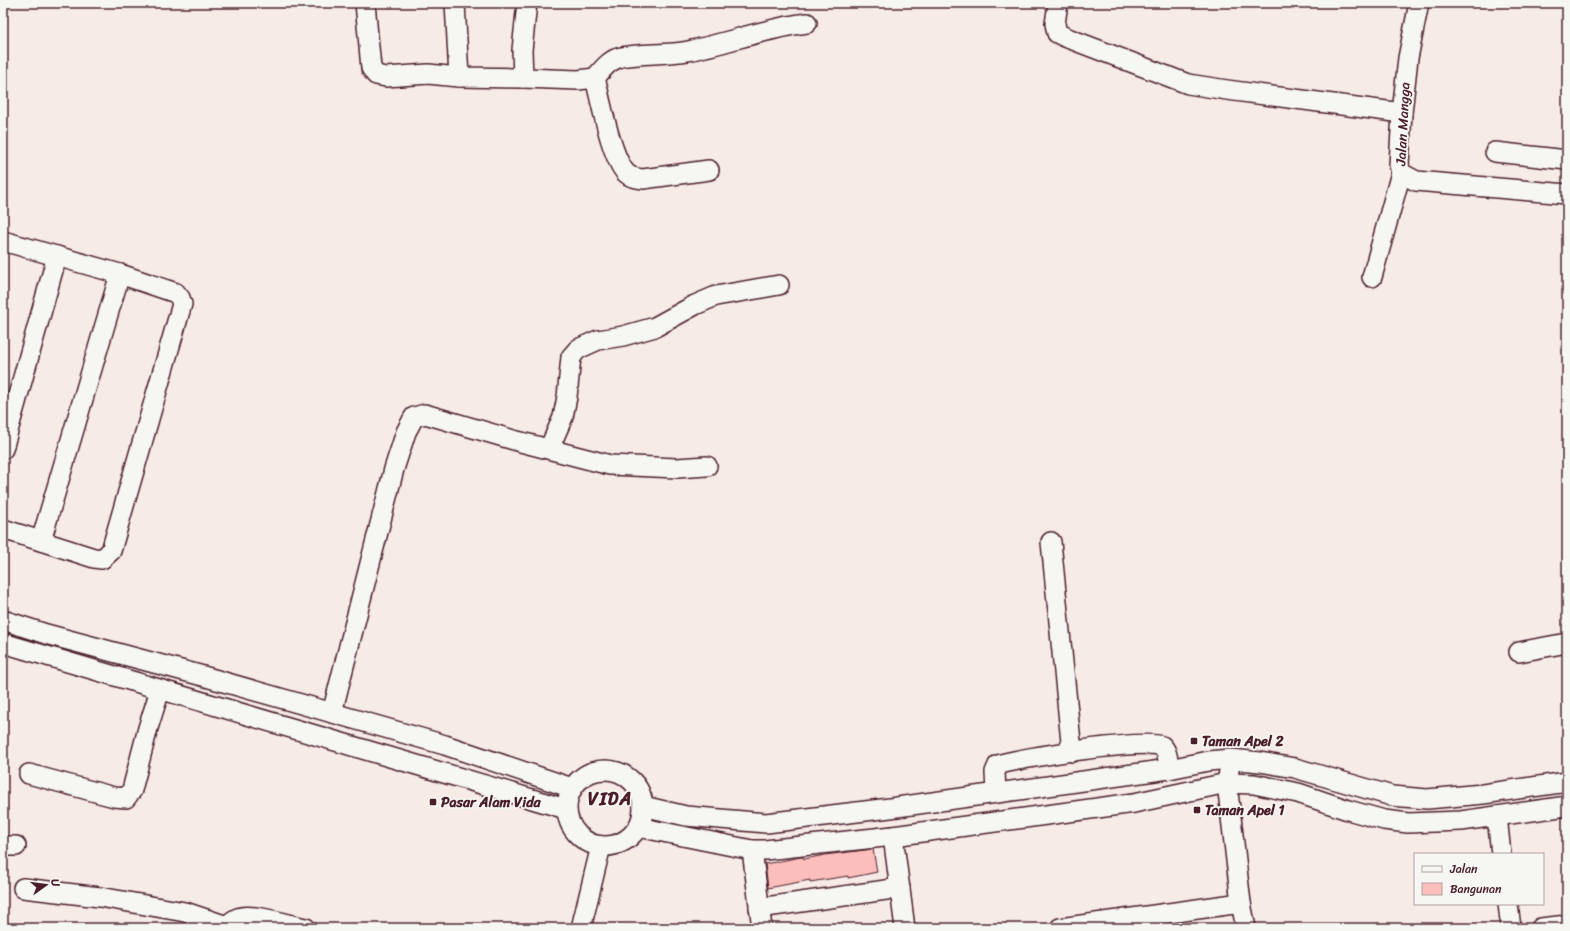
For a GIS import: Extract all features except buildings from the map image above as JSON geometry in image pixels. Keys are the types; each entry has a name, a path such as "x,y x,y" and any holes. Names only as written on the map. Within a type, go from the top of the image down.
{"street":[{"path":"365,3 371,68 376,75 386,77 428,74 459,77 578,80 595,78 610,61 621,57 686,51 719,44 782,26 807,23"},
{"path":"455,3 459,77"},
{"path":"523,78 522,50 527,3"},
{"path":"1058,3 1054,24 1057,32 1065,37 1188,84 1402,113"},
{"name":"Jalan Mangga","path":"1419,3 1408,58 1402,113 1399,165 1401,173 1416,180 1567,194"},
{"path":"595,78 615,155 626,173 632,178 643,179 709,170"},
{"path":"1495,152 1567,160"},
{"path":"1372,277 1401,173"},
{"path":"3,241 120,274 176,293 182,304 114,545 111,551 102,558 98,558 3,529"},
{"path":"3,448 9,406 57,256"},
{"path":"41,541 120,274"},
{"path":"549,449 563,417 567,397 571,356 578,349 598,340 623,336 661,324 695,305 716,296 779,285"},
{"path":"332,713 394,469 406,432 411,420 414,417 425,414 517,442 610,465 677,468 707,466"},
{"path":"1051,542 1072,752"},
{"path":"3,620 46,634 203,676 445,745 572,788"},
{"path":"3,643 566,809"},
{"path":"1519,652 1567,643"},
{"path":"29,774 114,797 126,798 132,790 148,728 160,690"},
{"path":"996,794 994,772 998,766 1006,762 1072,752 1154,744 1162,747 1166,753 1169,769"},
{"path":"643,806 686,816 766,823 996,794 1169,769 1208,761 1231,759 1295,768 1392,796 1427,799 1567,782"},
{"path":"1231,759 1227,783 1241,903 1246,928"},
{"path":"598,770 619,772 628,778 636,785 641,795 643,806 642,817 631,836 622,842 611,846 602,846 590,843 581,838 573,830 568,820 566,809 568,798 578,779 587,773 598,770"},
{"path":"638,826 749,849 765,850 894,836 1134,803 1227,783 1254,784 1298,793 1348,810 1384,820 1408,823 1460,821 1567,806"},
{"path":"1496,816 1501,853"},
{"path":"747,822 749,849 762,928"},
{"path":"894,836 905,928"},
{"path":"581,928 602,846"},
{"path":"23,888 100,897 185,912 227,927 231,922 240,917 251,916 306,928"},
{"path":"759,908 900,888"},
{"path":"1060,928 1174,920 1241,903"},
{"path":"1508,905 1511,928"},
{"path":"1541,928 1567,925"}],"place":[{"name":"Taman Apel 2","path":"1194,741"},
{"name":"Pasar Alam Vida","path":"433,802"},
{"name":"Taman Apel 1","path":"1197,810"}],"district":[{"name":"VIDA","path":"610,799"}]}
